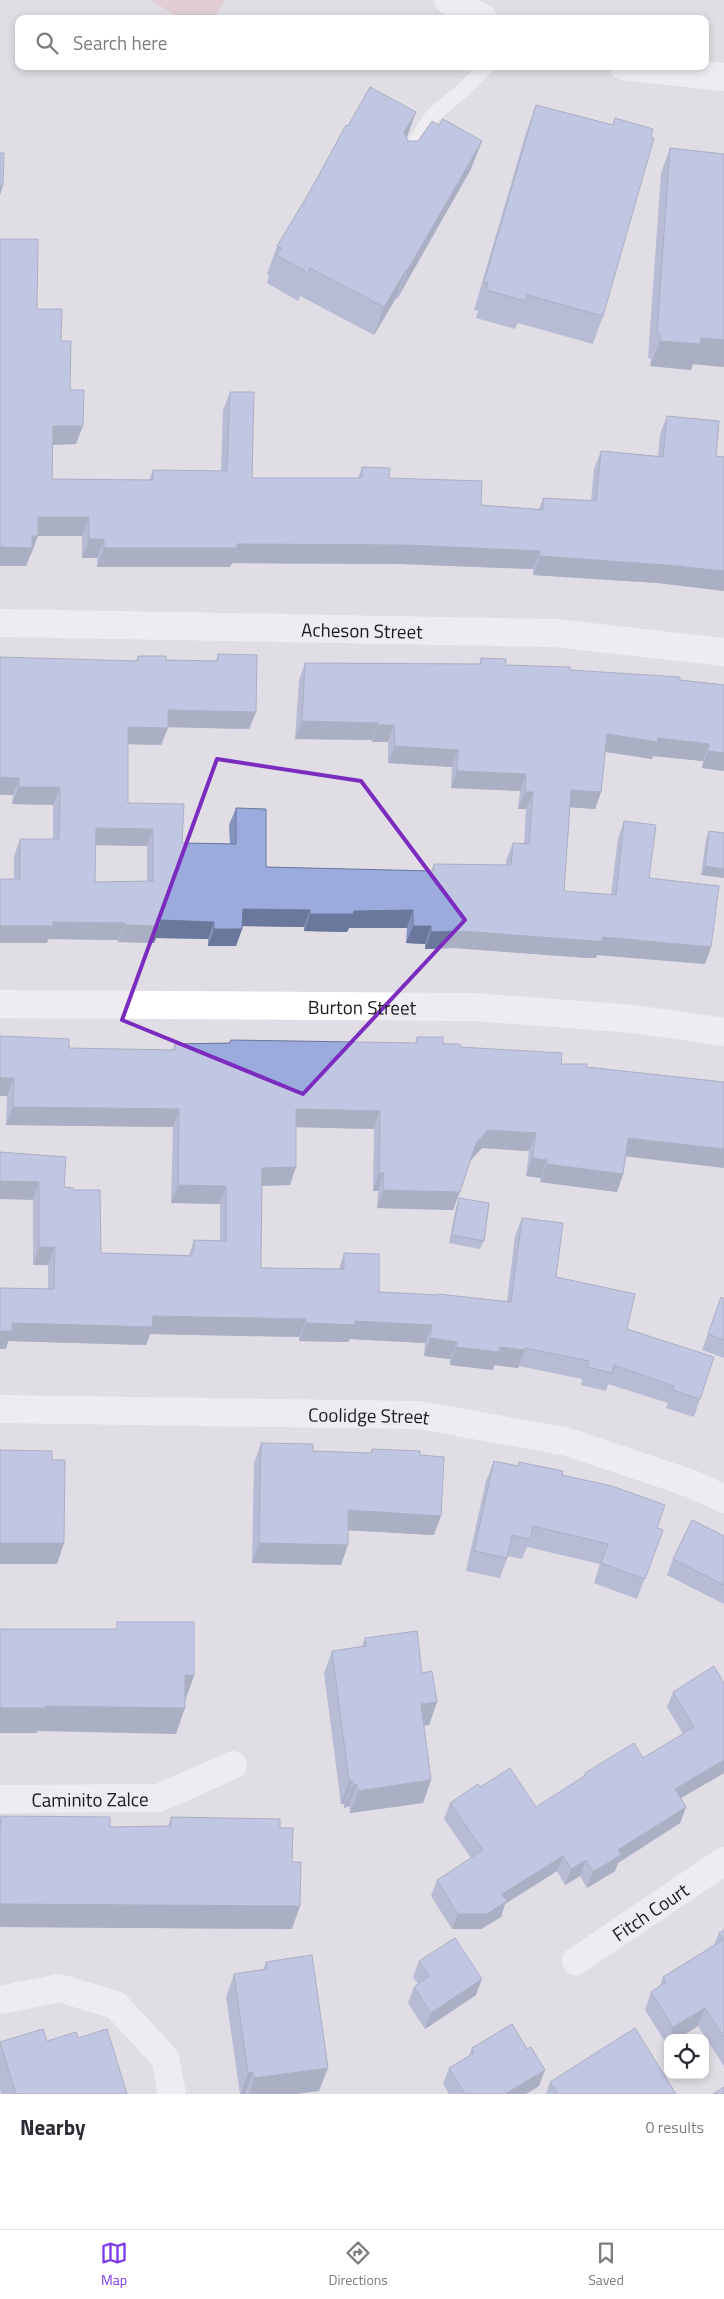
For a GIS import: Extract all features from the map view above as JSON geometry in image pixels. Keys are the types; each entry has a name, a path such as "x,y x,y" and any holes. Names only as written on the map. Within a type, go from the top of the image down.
{"street":[{"path":"448,0 476,15"},
{"path":"660,70 724,77"},
{"name":"Acheson Street","path":"0,623 555,633 724,652"},
{"name":"Burton Street","path":"0,1004 474,1007 634,1019 724,1032"},
{"name":"Coolidge Street","path":"0,1409 419,1415 568,1442 692,1484 724,1499"},
{"name":"Caminito Zalce","path":"0,1799 159,1798 233,1765"},
{"name":"Fitch Court","path":"576,1961 724,1861"},
{"path":"0,2000 59,1988 116,2005 166,2058 172,2094"}],"lane":[{"path":"403,161 433,115 464,90 483,70"}],"highlighted area":[{"path":"217,759 361,781 465,920 303,1094 122,1020"}],"shaded area":[{"path":"150,0 225,0 216,15 175,15"}],"building":[{"path":"370,87 416,112 404,132 408,141 418,141 432,121 439,125 443,119 482,141 407,271 384,307 310,268 308,273 277,255 281,248 277,246 308,195 346,125 348,126"},
{"path":"536,105 613,125 615,118 653,129 651,137 654,138 603,316 527,295 525,301 486,290 488,283 484,282"},
{"path":"670,148 724,154 724,340 701,338 700,344 660,341 660,333 657,333"},
{"path":"0,153 4,153 3,186 0,186"},
{"path":"0,239 38,239 37,309 62,309 61,341 71,341 70,390 84,390 83,426 53,426 52,479 153,480 153,470 227,471 230,392 254,392 252,478 362,478 362,467 390,468 389,478 482,481 481,505 543,510 543,498 596,501 601,451 663,457 667,416 719,421 716,456 724,457 724,571 540,556 540,551 408,545 237,544 237,548 104,548 104,539 89,539 89,517 38,517 38,536 32,536 32,548 0,547"},
{"path":"218,654 257,655 256,712 168,710 168,728 128,727 128,803 184,804 182,843 236,844 236,808 266,809 266,867 433,871 434,864 511,865 513,843 529,844 533,792 525,792 526,774 457,771 458,750 395,746 394,725 302,721 305,663 481,664 481,658 506,659 506,665 570,667 570,670 680,677 680,680 724,685 724,753 708,751 709,744 658,738 658,742 607,734 601,792 571,790 564,891 616,895 624,821 656,825 649,878 719,886 711,947 603,937 602,941 593,941 461,931 431,932 431,926 413,926 413,910 354,911 353,914 310,914 310,910 243,909 242,929 214,929 214,922 160,920 160,926 125,925 125,923 53,922 53,926 0,926 0,879 20,879 20,839 59,839 60,787 19,787 19,778 0,777 0,657 138,661 138,656 166,656 166,660 218,661","holes":["96,828 153,829 153,881 95,882"]},
{"path":"709,831 724,833 724,869 705,866"},
{"path":"0,1036 69,1039 69,1048 175,1050 175,1044 230,1043 231,1040 417,1043 417,1037 443,1037 443,1044 460,1044 460,1047 562,1053 561,1064 587,1064 586,1067 724,1082 724,1149 628,1138 623,1174 547,1164 547,1160 532,1158 536,1133 488,1130 476,1143 460,1192 383,1190 384,1173 379,1173 380,1111 296,1109 296,1167 262,1168 261,1268 344,1269 344,1253 379,1254 379,1292 438,1294 511,1302 522,1218 563,1223 556,1277 635,1294 627,1329 714,1357 700,1399 673,1390 674,1386 614,1365 612,1373 587,1367 589,1361 525,1348 525,1350 500,1347 499,1352 456,1347 457,1342 430,1338 432,1325 355,1321 355,1325 306,1323 306,1319 153,1316 152,1327 12,1323 12,1331 0,1331 0,1288 54,1289 55,1247 39,1247 39,1182 0,1181 0,1152 66,1157 64,1187 73,1188 73,1190 100,1190 101,1253 192,1256 194,1240 226,1241 226,1186 178,1185 179,1109 13,1107 14,1078 0,1078"},
{"path":"459,1198 489,1203 484,1241 452,1235"},
{"path":"721,1297 724,1299 724,1340 708,1334"},
{"path":"261,1443 313,1444 313,1451 372,1453 372,1449 420,1451 420,1455 444,1457 441,1516 348,1510 348,1545 259,1543"},
{"path":"0,1450 52,1451 52,1460 65,1460 64,1543 0,1543"},
{"path":"494,1461 518,1466 519,1462 563,1471 562,1475 612,1486 665,1505 657,1528 663,1530 645,1579 601,1563 608,1544 533,1526 530,1539 512,1535 507,1558 474,1551"},
{"path":"692,1520 724,1536 724,1585 673,1559"},
{"path":"117,1622 194,1622 194,1676 185,1675 185,1708 46,1706 46,1708 0,1708 0,1629 117,1629"},
{"path":"417,1631 422,1673 432,1671 437,1702 421,1704 431,1780 358,1791 357,1784 353,1785 352,1781 349,1781 332,1651 366,1646 365,1638"},
{"path":"714,1666 724,1683 724,1760 675,1789 686,1807 618,1850 621,1855 593,1872 586,1860 571,1869 563,1856 502,1894 507,1901 487,1914 458,1914 437,1880 483,1850 450,1803 478,1784 480,1787 510,1768 536,1807 586,1775 585,1773 634,1743 643,1758 694,1727 673,1692"},
{"path":"1,1816 110,1817 110,1827 171,1826 171,1817 280,1819 280,1828 293,1828 292,1862 301,1862 300,1906 0,1904"},
{"path":"724,1930 724,2037 705,2008 673,2027 651,1992 666,1982 663,1977 723,1940 719,1933"},
{"path":"455,1938 482,1979 431,2013 414,1987 429,1976 419,1961"},
{"path":"312,1955 328,2068 254,2078 253,2072 248,2073 234,1974 267,1969 266,1962"},
{"path":"512,2024 527,2049 531,2047 545,2070 505,2094 465,2094 449,2068 474,2053 472,2048"},
{"path":"635,2028 664,2075 664,2079 667,2079 676,2094 558,2094 550,2082"},
{"path":"43,2029 47,2041 76,2032 78,2038 107,2029 127,2094 16,2094 0,2042"},
{"path":"724,2087 724,2094 713,2094"}]}
